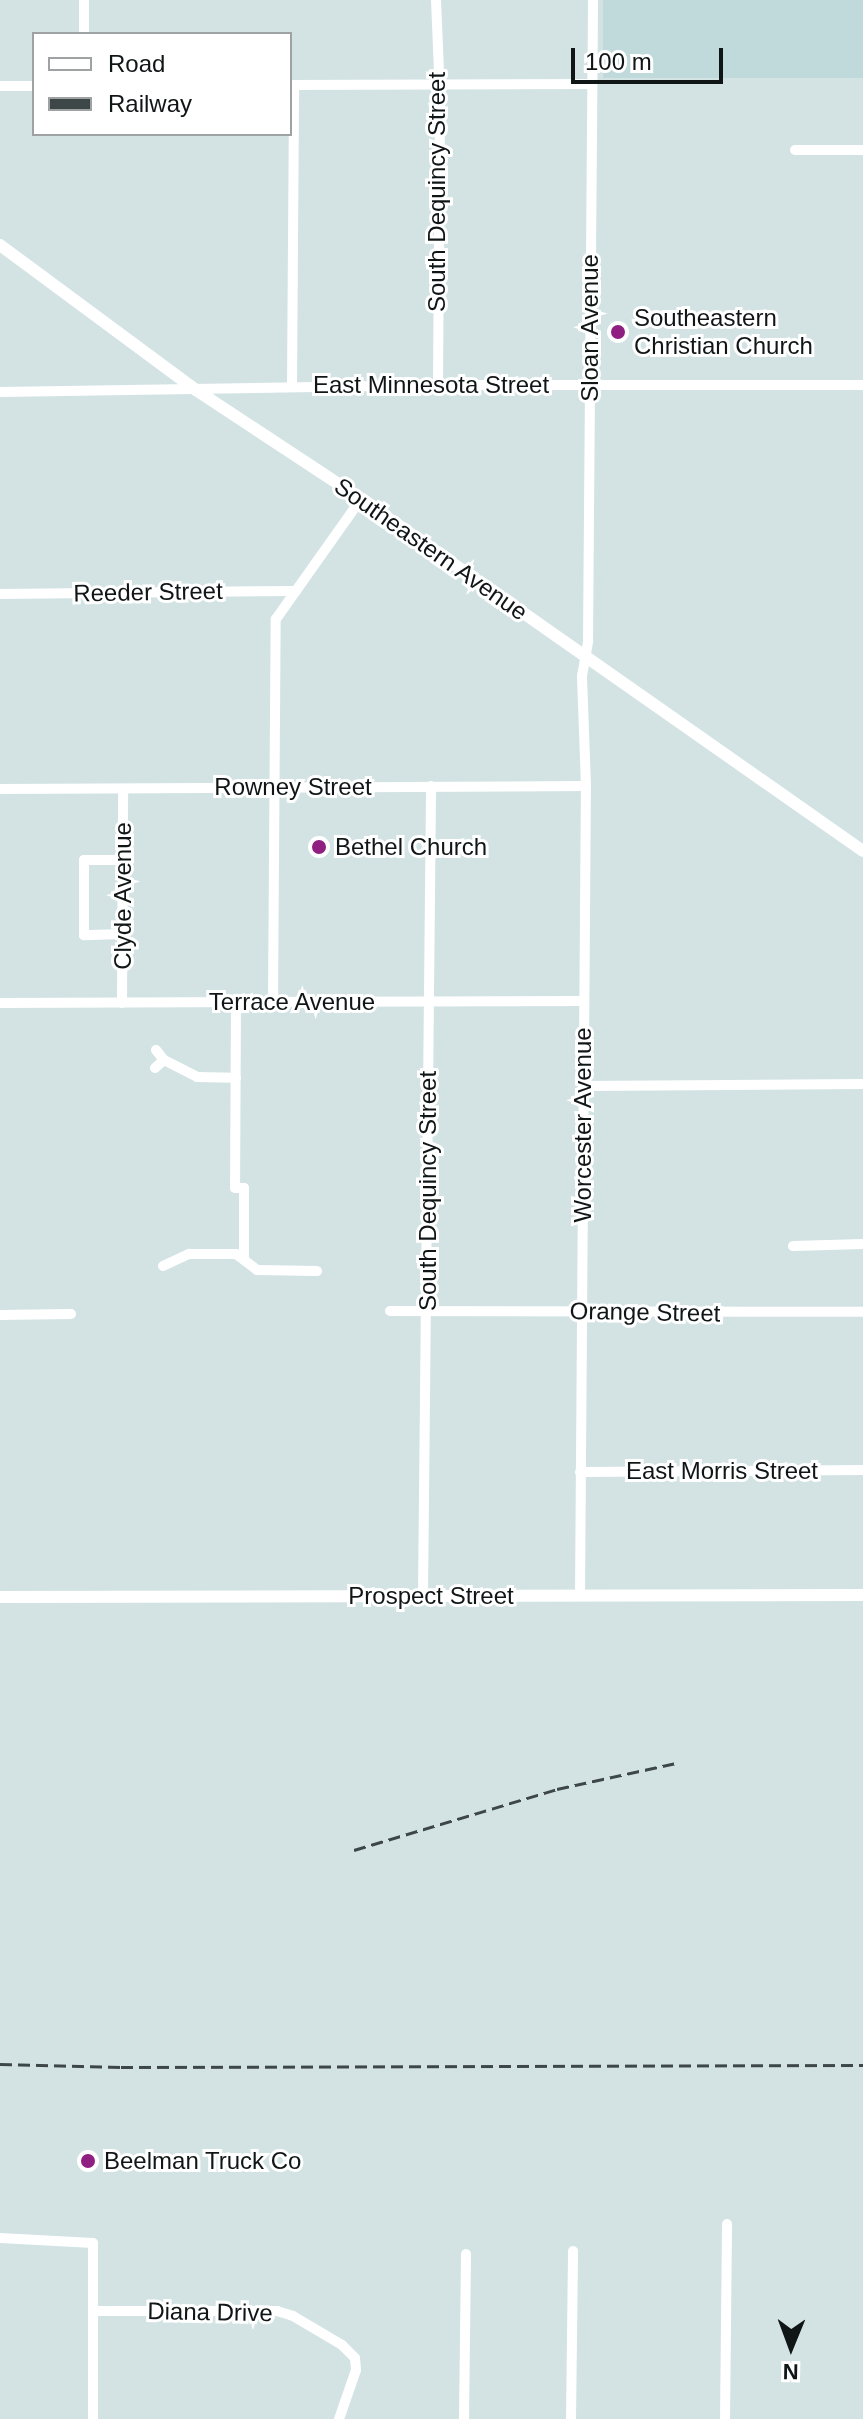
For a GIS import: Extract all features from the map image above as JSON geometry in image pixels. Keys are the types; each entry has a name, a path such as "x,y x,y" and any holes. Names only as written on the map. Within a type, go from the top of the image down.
{"main road":[{"name":"Southeastern Avenue","path":"0,245 196,390 361,499 863,851"},
{"name":"Prospect Street","path":"0,1597 863,1595"}],"street":[{"path":"84,0 84,32"},
{"name":"South Dequincy Street","path":"436,0 438,385"},
{"name":"Sloan Avenue","path":"585,656 593,0"},
{"path":"292,386 292,85 592,84"},
{"path":"0,86 32,86"},
{"path":"795,150 863,150"},
{"name":"East Minnesota Street","path":"0,392 292,386 863,385"},
{"path":"273,1002 276,619 361,499"},
{"name":"Reeder Street","path":"0,594 296,591"},
{"name":"Worcester Avenue","path":"580,1595 586,786 582,676 585,656"},
{"name":"South Dequincy Street","path":"423,1596 431,786"},
{"name":"Rowney Street","path":"0,789 586,786"},
{"name":"Clyde Avenue","path":"122,1003 123,789"},
{"path":"122,934 84,935 84,860 123,860"},
{"name":"Terrace Avenue","path":"0,1003 584,1001"},
{"path":"236,1003 235,1188 244,1188 244,1258"},
{"path":"156,1050 164,1060 197,1077 236,1078"},
{"path":"155,1068 164,1060"},
{"path":"583,1086 863,1084"},
{"path":"793,1246 863,1244"},
{"path":"163,1266 195,1253 236,1254 257,1270 317,1271"},
{"name":"Orange Street","path":"390,1311 863,1312"},
{"path":"0,1315 71,1314"},
{"name":"East Morris Street","path":"580,1472 863,1470"},
{"path":"725,2419 727,2224"},
{"path":"0,2238 93,2243 93,2419"},
{"path":"571,2419 573,2251"},
{"path":"464,2419 466,2254"},
{"name":"Diana Drive","path":"93,2311 277,2311 293,2316 336,2341 356,2363 339,2419"}],"shaded area":[{"path":"603,0 863,0 863,78 603,78"}],"railway":[{"path":"354,1850 557,1789 676,1763"},
{"path":"0,2064 121,2067 863,2065"}],"place":[{"name":"Southeastern Christian Church","path":"618,332"},
{"name":"Bethel Church","path":"319,847"},
{"name":"Beelman Truck Co","path":"88,2161"}]}
